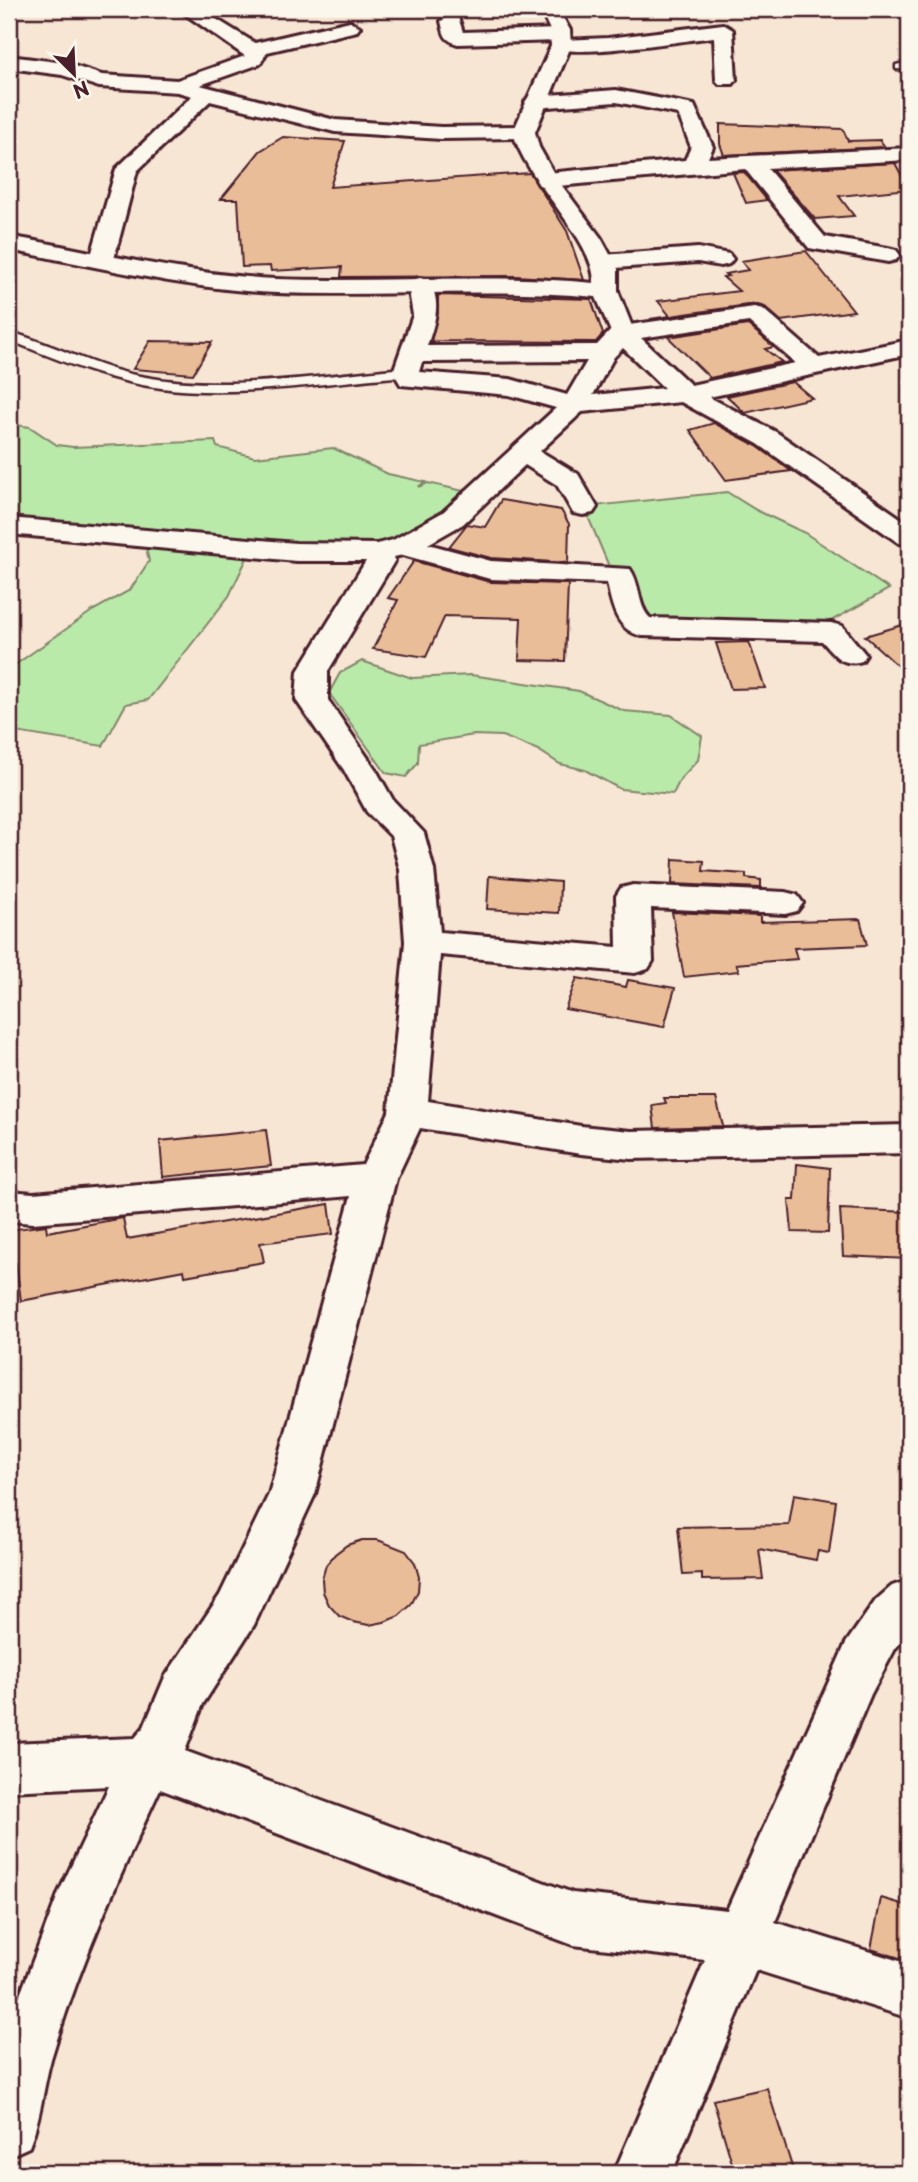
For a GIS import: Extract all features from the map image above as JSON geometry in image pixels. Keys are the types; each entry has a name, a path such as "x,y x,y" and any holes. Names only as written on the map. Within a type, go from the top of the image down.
{"street":[{"path":"549,9 561,41 546,84 535,102 524,132 528,147 547,180 589,238 606,269 606,291 617,340 685,394 767,438 909,537"},
{"path":"179,86 253,60 257,53 225,23 195,14"},
{"path":"451,21 454,36 458,37 608,44 723,30 726,80"},
{"path":"195,40 225,23"},
{"path":"252,50 350,27"},
{"path":"9,62 65,69 99,81 179,86 288,117 335,126 441,133 524,132"},
{"path":"102,258 127,169 207,93"},
{"path":"535,102 616,96 687,109 702,147 694,166"},
{"path":"547,180 694,166 909,154"},
{"path":"751,162 817,243 888,255"},
{"path":"9,243 219,281 276,286 542,285 606,291"},
{"path":"602,262 698,255 721,259"},
{"path":"421,285 425,315 409,363 410,380 510,387 574,405 685,394 909,348"},
{"path":"409,363 617,340 754,314 813,366"},
{"path":"9,2127 23,2060 85,1892 147,1761 164,1741 182,1693 237,1611 292,1494 376,1178 408,1112 423,942 417,870 407,833 379,805 360,770 312,700 313,671 381,560 391,550 453,518 574,405 617,340"},
{"path":"522,452 568,480 583,507"},
{"path":"9,526 296,552 391,550 490,570 620,575 629,614 642,627 831,632 851,655"},
{"path":"423,942 635,961 633,896 785,903"},
{"path":"408,1112 581,1140 631,1145 909,1139"},
{"path":"9,1206 33,1209 376,1178"},
{"path":"643,2173 740,1938 867,1651 900,1606 909,1601"},
{"path":"9,1767 147,1761 573,1919 740,1938 909,1991"}],"lane":[{"path":"9,336 48,352 131,378 181,386 229,386 409,363"}],"green space":[{"path":"9,424 30,427 57,445 73,447 215,441 217,447 255,457 333,448 388,474 425,482 418,487 428,483 472,493 455,516 377,551 209,544 9,526"},
{"path":"727,492 756,510 805,533 889,589 822,626 683,629 629,614 584,507"},
{"path":"145,544 248,556 229,596 148,700 126,704 103,746 9,731 9,669 92,611 130,590 149,561"},
{"path":"362,661 412,678 471,675 579,691 624,711 671,715 702,736 698,760 681,778 673,794 620,789 585,770 560,764 538,750 502,736 474,735 419,744 418,763 406,777 386,773 329,693 340,673"}],"building":[{"path":"720,124 843,129 848,141 880,140 885,147 724,155 720,144"},
{"path":"283,137 345,141 330,187 530,173 567,231 584,280 515,276 341,277 342,267 271,271 270,266 242,267 238,199 221,199 260,151"},
{"path":"895,163 909,189 839,196 854,216 815,219 772,170"},
{"path":"744,172 767,200 746,203 733,173"},
{"path":"806,251 854,311 781,321 765,307 754,304 650,319 670,316 658,301 739,291 723,277 728,276 725,274 748,270 741,261"},
{"path":"438,295 591,299 603,334 596,342 431,341 438,313"},
{"path":"748,325 774,347 765,349 782,362 710,378 668,337"},
{"path":"150,341 212,342 193,374 133,369"},
{"path":"793,382 812,398 745,413 727,396"},
{"path":"714,423 757,446 791,471 726,480 690,430"},
{"path":"501,500 561,510 569,524 568,563 491,558 449,547 467,524 485,527"},
{"path":"414,561 490,582 568,584 565,661 519,660 521,618 445,616 426,657 373,649 398,600 388,598"},
{"path":"909,623 909,676 865,636"},
{"path":"749,642 765,688 731,689 716,643"},
{"path":"673,859 704,861 703,871 746,874 746,878 761,880 761,888 672,884"},
{"path":"489,876 560,882 559,913 487,909"},
{"path":"672,912 760,916 760,922 860,919 867,945 794,948 797,959 736,964 739,971 684,977"},
{"path":"577,978 626,987 628,980 675,988 664,1027 565,1009"},
{"path":"664,1098 716,1098 723,1126 655,1128 652,1105 666,1103"},
{"path":"266,1130 271,1166 163,1177 160,1141"},
{"path":"797,1164 830,1168 828,1233 792,1232 789,1200 795,1200"},
{"path":"329,1204 333,1234 260,1243 264,1262 185,1276 184,1270 21,1301 16,1263 9,1265 9,1230 46,1225 47,1232 123,1218 127,1239"},
{"path":"840,1209 909,1212 909,1259 843,1256"},
{"path":"794,1494 836,1501 829,1553 818,1551 816,1560 759,1549 763,1579 702,1580 702,1574 683,1575 678,1527 789,1525"},
{"path":"362,1540 378,1540 406,1551 415,1563 419,1577 418,1591 411,1605 399,1616 369,1625 339,1616 329,1605 323,1592 322,1579 326,1565 347,1545"},
{"path":"881,1898 909,1906 909,1961 871,1949"},
{"path":"767,2088 794,2173 735,2173 713,2100"}]}
